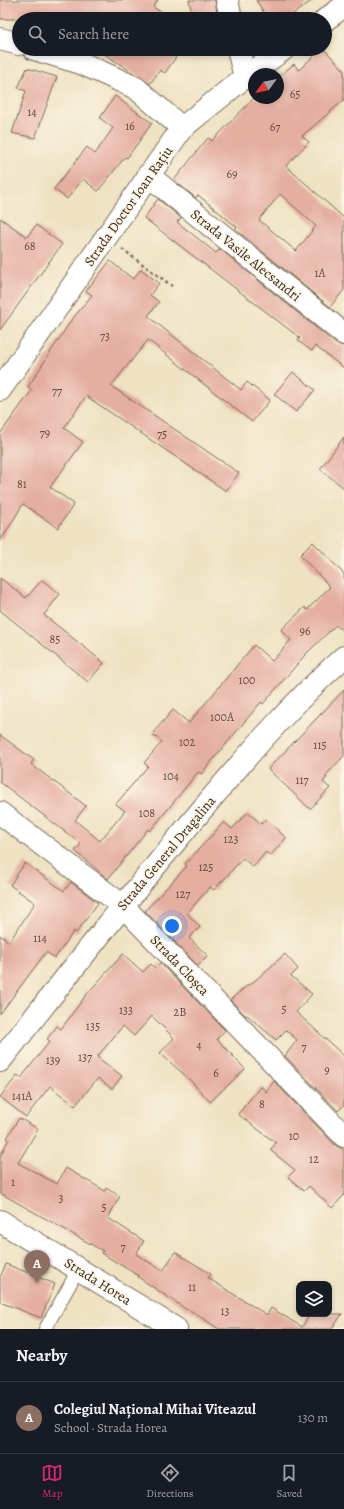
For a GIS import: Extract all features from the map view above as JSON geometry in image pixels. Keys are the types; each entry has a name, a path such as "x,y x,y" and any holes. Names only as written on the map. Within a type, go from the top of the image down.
{"street":[{"path":"227,0 230,12"},
{"path":"332,15 344,6"},
{"path":"0,39 12,42"},
{"path":"58,56 81,63 136,88 182,128"},
{"path":"240,56 245,78"},
{"name":"Strada Doctor Ioan Rațiu","path":"0,390 182,128 275,56"},
{"name":"Strada Vasile Alecsandri","path":"148,175 344,334"},
{"name":"Strada General Dragalina","path":"0,1061 122,904 268,732 312,685 344,657"},
{"name":"Strada Cloșca","path":"0,814 122,904 344,1136"},
{"name":"Strada Horea","path":"0,1221 176,1329"}],"lane":[{"path":"46,1329 77,1268"}],"path":[{"path":"106,236 172,286"}],"building":[{"path":"0,0 158,0 153,7 161,12 12,12 12,19 0,19"},
{"path":"189,0 215,0 217,12 192,12"},
{"path":"256,0 313,0 296,12 264,12"},
{"path":"108,56 176,57 165,73 160,70 150,84"},
{"path":"314,56 331,56 344,70 344,100 302,136 309,142 286,166 344,218 344,290 330,307 235,229 237,227 198,195 196,198 174,180 208,138 212,141 248,104 284,104 284,72 294,64 299,70","holes":["280,194 316,226 296,251 259,220"]},
{"path":"27,68 57,77 35,138 12,133 26,91 18,88"},
{"path":"115,96 152,123 127,158 125,157 98,191 83,179 67,199 54,189 87,147 95,154 113,128 100,118"},
{"path":"158,199 181,218 177,222 216,253 220,249 336,344 344,346 344,368 315,346 312,351 298,341 300,338 144,218"},
{"path":"0,218 27,237 36,225 62,244 0,330"},
{"path":"110,261 133,279 141,269 159,283 150,295 159,302 148,316 241,390 247,382 270,400 252,422 148,340 111,386 239,473 226,491 86,396 64,428 83,442 50,487 74,504 58,528 23,504 0,542 0,434 32,390 28,387 70,322 92,295 86,291"},
{"path":"293,372 315,390 296,412 274,394"},
{"path":"344,437 344,488 320,469"},
{"path":"313,542 344,574 344,632 336,625 305,655 263,704 261,702 201,774 198,772 150,831 148,829 108,879 75,851 81,844 0,782 0,735 34,760 31,764 86,806 75,820 100,841 125,811 116,804 148,766 144,763 162,742 152,734 173,710 189,723 254,645 272,661 291,640 281,630 305,607 307,610 330,587 300,555"},
{"path":"0,578 26,598 42,580 60,594 44,615 104,663 88,682 0,610"},
{"path":"344,690 344,756 325,776 327,777 323,782 330,788 310,809 268,769"},
{"path":"248,812 261,824 266,819 286,838 270,856 266,852 253,867 243,858 214,890 210,887 187,913 200,927 189,938 208,956 198,966 145,911 187,866 185,864 224,822 232,829"},
{"path":"25,863 64,891 71,882 98,903 76,933 74,931 55,958 46,952 0,1014 0,935 9,942 35,903 10,885"},
{"path":"123,954 143,972 151,964 155,968 160,963 225,1030 217,1039 245,1069 210,1102 191,1081 160,1053 174,1038 152,1016 134,1036 123,1026 97,1057 122,1076 112,1089 98,1078 75,1106 50,1086 26,1117 0,1097 18,1075 21,1078 50,1041 47,1039 57,1026 61,1029 86,995"},
{"path":"285,954 298,969 291,976 312,994 296,1012 344,1056 344,1105 338,1111 285,1056 297,1040 286,1030 276,1040 247,1015 246,1016 230,1000 249,984 250,985"},
{"path":"274,1081 335,1145 344,1150 344,1195 332,1208 309,1186 304,1191 288,1177 295,1170 270,1150 276,1143 238,1114 261,1086 266,1092"},
{"path":"19,1118 38,1129 18,1163 57,1184 66,1168 105,1191 106,1188 120,1196 108,1218 144,1241 136,1254 163,1271 175,1252 211,1274 208,1278 267,1315 271,1308 302,1327 308,1317 332,1317 332,1314 342,1314 332,1329 219,1329 188,1309 187,1310 138,1277 139,1276 101,1253 103,1251 0,1193 0,1156 9,1139 7,1138"},
{"path":"6,1264 55,1284 41,1318 0,1302 0,1277"}],"place":[{"name":"Colegiul Național Mihai Viteazul","path":"37,1283"}]}
